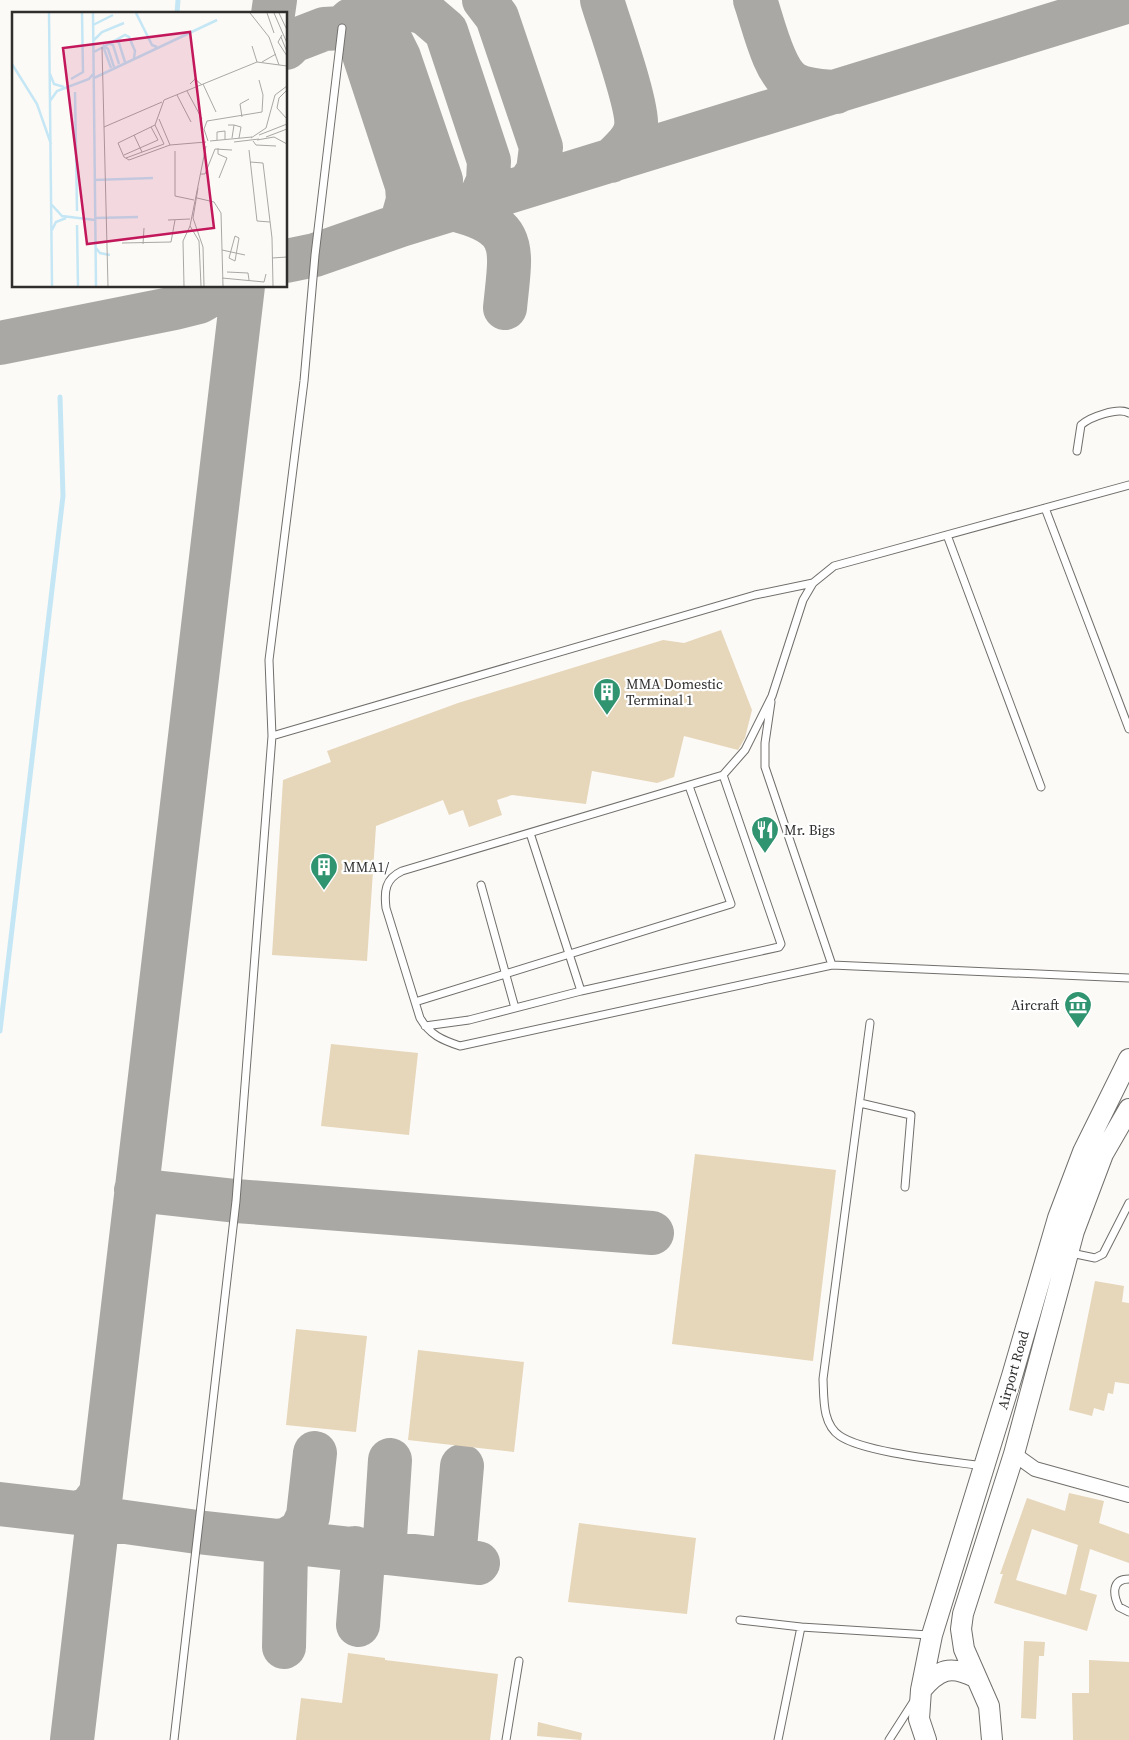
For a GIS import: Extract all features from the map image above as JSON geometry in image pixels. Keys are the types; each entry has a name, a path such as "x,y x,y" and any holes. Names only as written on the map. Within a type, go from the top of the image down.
{"main road":[{"name":"Airport Road","path":"926,1740 919,1719 921,1690 932,1635 1058,1218 1083,1152 1129,1060"},
{"name":"Airport Road","path":"991,1739 989,1706 964,1648 961,1630 963,1614 1014,1454 1074,1231 1103,1154 1129,1109"},
{"path":"921,1690 932,1678 942,1671 955,1670 975,1676"}],"street":[{"path":"1014,1454 1035,1469 1129,1494"}],"lane":[{"path":"174,1740 236,1201 272,736 269,660 304,381 342,28"},
{"path":"1078,451 1081,425 1085,421 1118,411 1129,413"},
{"path":"1129,485 834,566 813,583 803,600 772,696 745,750 723,775 402,871 392,876 386,884 384,894 386,908 415,1002 425,1026 438,1039 460,1046 832,965 1129,978"},
{"path":"1045,508 1129,729"},
{"path":"947,535 1040,787"},
{"path":"272,736 754,595 813,583"},
{"path":"772,696 765,744 766,767 832,965"},
{"path":"425,1026 469,1020 582,991 779,947 781,944 723,775"},
{"path":"415,1002 731,904 690,786"},
{"path":"530,833 582,991"},
{"path":"481,885 515,1008"},
{"path":"870,1023 823,1379 827,1418 839,1436 865,1446 984,1466"},
{"path":"860,1103 911,1115 905,1187"},
{"path":"1068,1252 1095,1258 1103,1254 1129,1202"},
{"path":"1129,1579 1123,1579 1116,1584 1114,1591 1119,1607 1129,1612"},
{"path":"740,1620 801,1627 932,1635"},
{"path":"778,1740 801,1627"},
{"path":"506,1740 520,1661"},
{"path":"889,1740 921,1690"}],"building":[{"path":"721,630 752,710 745,738 738,750 684,736 674,777 657,783 592,771 586,804 512,795 497,800 502,815 469,827 463,810 449,815 443,800 376,826 367,961 272,955 283,780 331,762 327,751 458,703 663,640 684,643"},
{"path":"331,1044 418,1053 409,1135 321,1126"},
{"path":"695,1154 836,1170 813,1361 672,1344"},
{"path":"1095,1281 1124,1286 1122,1302 1129,1303 1129,1384 1115,1382 1113,1394 1108,1393 1104,1411 1094,1408 1092,1416 1069,1410"},
{"path":"296,1329 367,1336 356,1432 286,1425"},
{"path":"418,1350 524,1362 514,1452 408,1440"},
{"path":"1069,1493 1104,1501 1099,1523 1129,1534 1129,1563 1090,1549 1080,1590 1097,1595 1087,1631 994,1603 1003,1574 1000,1574 1027,1498 1065,1511","holes":["1032,1529 1078,1545 1066,1595 1016,1580"]},
{"path":"579,1523 696,1538 687,1614 568,1602"},
{"path":"1024,1641 1045,1642 1044,1656 1039,1656 1036,1719 1021,1718"},
{"path":"348,1653 385,1658 385,1660 498,1674 490,1740 296,1740 301,1698 342,1703"},
{"path":"1089,1660 1129,1662 1129,1740 1073,1740 1072,1693 1089,1693"},
{"path":"538,1722 582,1733 581,1740 537,1736"}],"waterway":[{"path":"177,12 178,0"},
{"path":"0,1031 63,496 60,397"}],"taxiway":[{"path":"273,12 275,0"},
{"path":"484,0 497,17 541,147 538,171 528,186"},
{"path":"602,0 623,65 636,117 633,137 611,161"},
{"path":"755,0 775,58 787,78 794,84 804,88 836,92"},
{"path":"288,261 315,255 401,225 1129,1"},
{"path":"397,5 425,13 446,31 489,161 488,181 479,201"},
{"path":"288,46 293,41 324,29 342,28 351,20 378,12"},
{"path":"357,18 387,33 399,57 441,180 437,202 428,216"},
{"path":"351,20 363,27 368,39 364,55 407,186 408,200 401,225"},
{"path":"452,209 490,223 500,232 506,242 509,254 509,269 505,308"},
{"path":"0,343 175,308 199,302 224,288"},
{"path":"72,1740 243,288"},
{"path":"136,1190 236,1201 652,1233"},
{"path":"286,1540 301,1531 308,1516 315,1453"},
{"path":"373,1550 385,1538 390,1460"},
{"path":"443,1559 455,1548 462,1466"},
{"path":"0,1504 77,1513 90,1508 100,1495"},
{"path":"97,1518 197,1532 478,1563"},
{"path":"282,1540 286,1550 284,1647"},
{"path":"355,1548 363,1560 358,1625"}],"place":[{"name":"MMA Domestic Terminal 1","path":"607,716"},
{"name":"Mr. Bigs","path":"765,854"},
{"name":"MMA1/","path":"324,891"},
{"name":"Aircraft","path":"1078,1029"}]}
